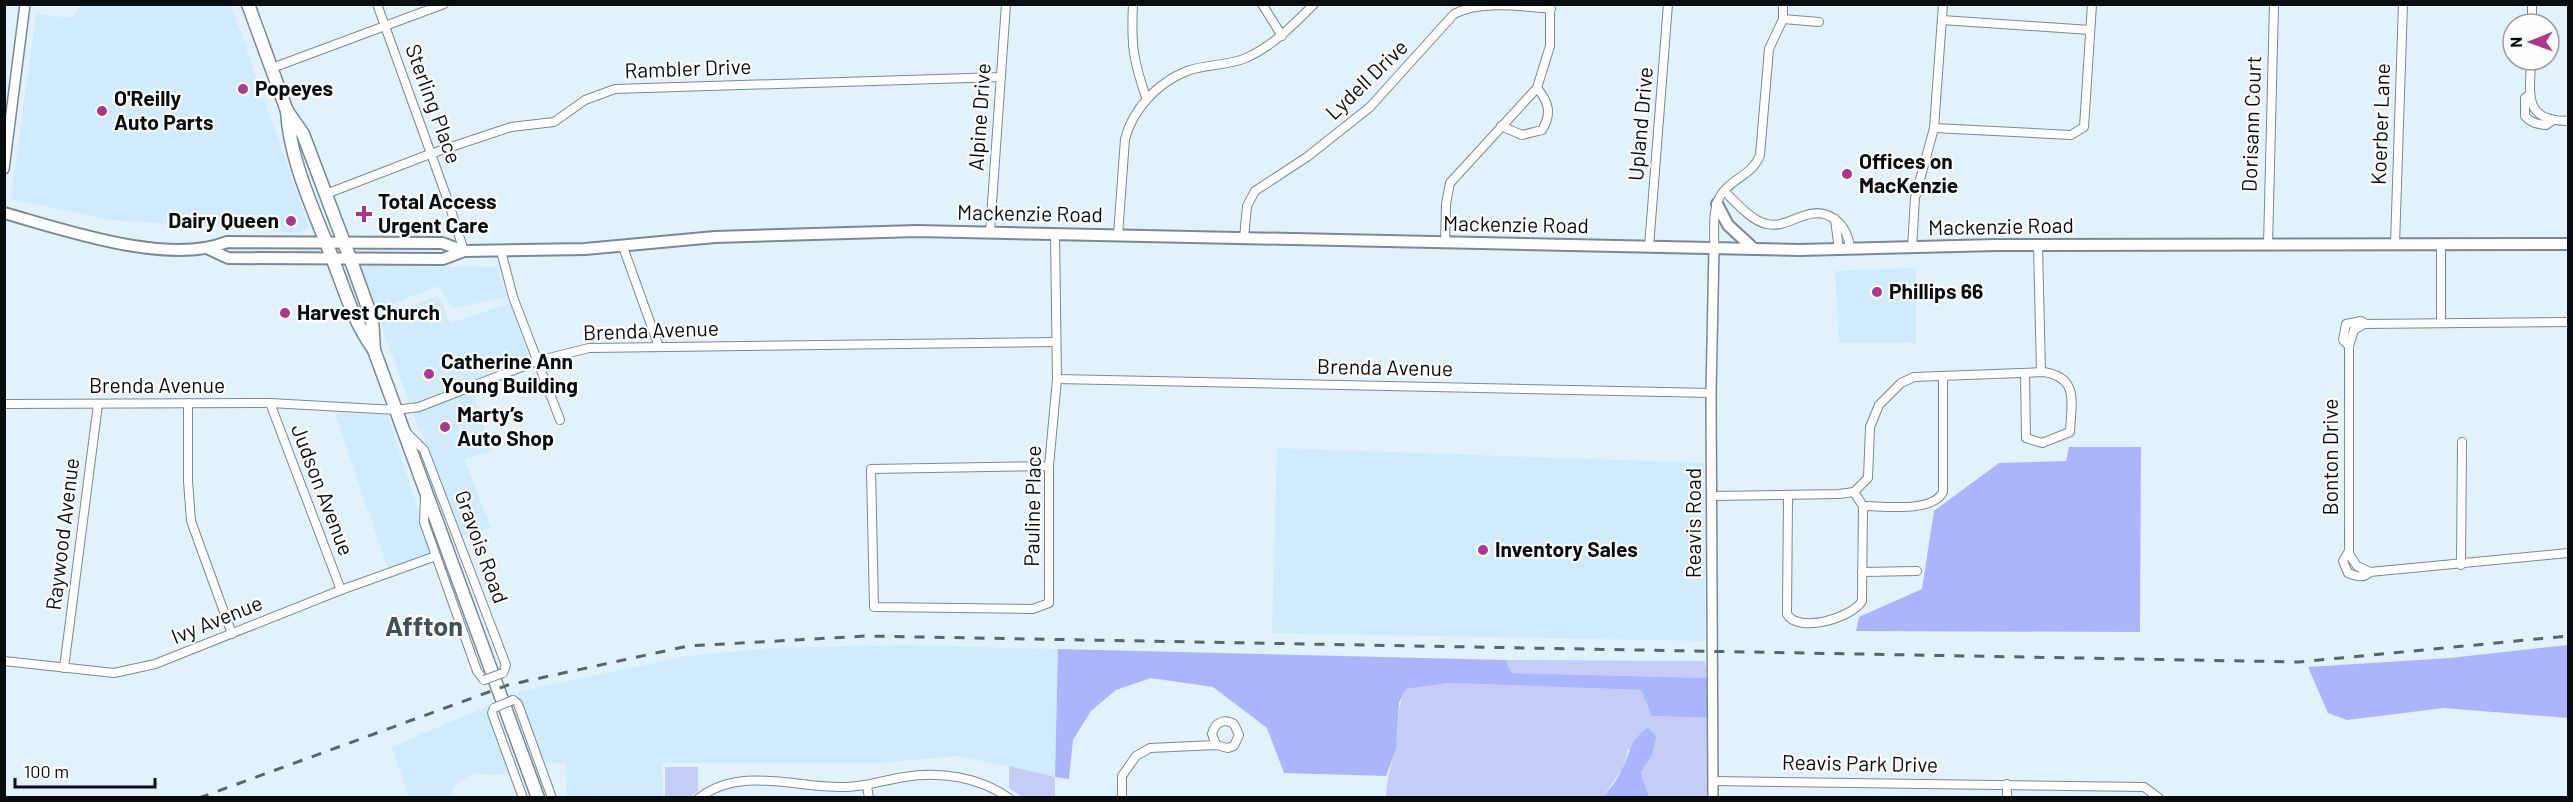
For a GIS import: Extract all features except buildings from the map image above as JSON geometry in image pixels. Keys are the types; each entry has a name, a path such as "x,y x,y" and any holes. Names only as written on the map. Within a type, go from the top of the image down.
{"main road":[{"name":"Gravois Road","path":"248,4 287,111 289,140 326,242 357,325 374,350 538,798"},
{"name":"Gravois Road","path":"287,111 303,134 350,258 372,319 374,350"},
{"path":"1717,204 1728,225 1755,249"},
{"name":"Mackenzie Road","path":"4,213 118,242 167,248 209,249 227,242 344,242 442,243 464,251"},
{"name":"Mackenzie Road","path":"209,249 228,258 443,259 464,251 622,247 740,236 990,232 1844,250 2038,246 2568,244"}],"street":[{"path":"4,169 25,4"},
{"name":"Sterling Place","path":"377,4 464,251"},
{"path":"272,68 444,4"},
{"name":"Alpine Drive","path":"990,232 1006,4"},
{"path":"1133,4 1132,54 1146,97"},
{"path":"1262,4 1282,36"},
{"path":"1118,235 1125,140 1128,128 1146,97 1188,71 1245,58 1282,36 1314,4"},
{"name":"Upland Drive","path":"1649,247 1668,4"},
{"path":"1714,248 1717,204 1724,191 1753,169 1760,155 1769,49 1783,19 1783,4"},
{"path":"1912,248 1916,198 1934,128 1943,4"},
{"path":"1934,128 2071,135 2084,127 2092,4"},
{"name":"Dorisann Court","path":"2268,245 2274,4"},
{"name":"Koerber Lane","path":"2395,244 2403,4"},
{"name":"Lydell Drive","path":"1244,238 1247,206 1255,191 1307,157 1370,107 1454,14 1470,6 1551,7"},
{"path":"1445,243 1446,204 1450,183 1537,88 1550,46 1551,7"},
{"path":"1783,19 1820,22"},
{"path":"1942,20 2090,30"},
{"path":"2531,72 2530,94 2534,109 2541,118 2568,121"},
{"name":"Rambler Drive","path":"326,194 430,154 511,127 554,122 585,100 615,89 1000,77"},
{"path":"1501,126 1522,135 1542,130 1548,120 1549,110 1546,98 1537,88"},
{"path":"2530,94 2524,98 2525,116 2531,122 2540,124 2546,125 2552,121"},
{"path":"1724,191 1764,224 1777,225 1804,215 1834,218 1844,250"},
{"name":"Pauline Place","path":"1049,466 871,469 874,607 1033,609 1049,603 1049,466 1057,379 1055,234"},
{"path":"2440,244 2441,322"},
{"path":"2038,246 2041,372"},
{"path":"622,247 659,347"},
{"name":"Reavis Road","path":"1713,798 1711,393 1714,248"},
{"path":"501,250 513,297 560,420"},
{"name":"Bonton Drive","path":"2370,572 2357,566 2349,551 2349,346 2354,330 2366,324 2568,322"},
{"name":"Brenda Avenue","path":"4,404 270,403 396,410 419,407 537,361 590,348 1056,342"},
{"path":"1712,496 1788,496 1854,492 1868,478 1870,427 1879,405 1893,390 1914,376 2041,372 2055,374 2064,379 2072,390 2070,432 2042,443 2026,438 2025,373"},
{"path":"1863,506 1928,506 1940,499 1943,492 1943,376"},
{"name":"Brenda Avenue","path":"1057,379 1711,393"},
{"path":"188,403 188,481 191,522 231,634"},
{"name":"Judson Avenue","path":"270,403 341,590"},
{"name":"Raywood Avenue","path":"64,668 98,404"},
{"name":"Gravois Road","path":"404,429 424,450 506,664 503,674 484,680 477,671 423,522 426,490"},
{"path":"2461,565 2462,442"},
{"path":"1788,496 1787,614 1789,618 1797,622 1823,621 1850,613 1862,601 1863,506 1854,492"},
{"path":"2349,551 2343,561 2348,573 2358,577 2367,576 2370,572 2568,553"},
{"name":"Ivy Avenue","path":"4,661 114,673 155,664 341,590 436,556"},
{"path":"1862,572 1917,571"},
{"path":"523,798 492,713 494,708 513,700 518,704 552,798"},
{"path":"1122,798 1122,776 1136,756 1150,748 1216,745"},
{"path":"699,798 711,788 750,781 779,781 844,788 867,786 905,777 956,777 979,780 1009,798"},
{"name":"Reavis Park Drive","path":"1713,781 2144,787 2160,798"},
{"path":"2007,784 2007,798"},
{"path":"867,786 869,798"}],"shaded area":[{"path":"82,4 231,5 309,227 301,233 112,220 11,199 36,14 73,18"},
{"path":"360,266 497,267 507,297 453,308 438,286 375,311"},
{"path":"1916,268 1916,343 1839,343 1835,271"},
{"path":"438,296 451,323 510,303 528,355 505,368 410,404 379,318"},
{"path":"472,393 492,451 464,459 491,528 462,536 413,412"},
{"path":"335,413 388,415 431,553 388,569"},
{"path":"2069,447 2141,447 2140,632 1856,631 1859,617 1922,589 1934,511 1999,463 2066,461"},
{"path":"1277,448 1704,463 1705,641 1272,633"},
{"path":"903,645 1058,649 1055,777 958,756 878,763 654,763 662,764 663,797 567,797 565,763 544,763 517,692 686,656 774,648"},
{"path":"2568,645 2568,718 2444,708 2347,720 2328,713 2308,667 2450,658"},
{"path":"1058,649 1506,660 1511,673 1707,678 1707,718 1652,716 1641,690 1449,683 1406,689 1399,703 1396,749 1386,776 1284,773 1267,728 1213,687 1151,678 1116,690 1091,711 1073,740 1069,779 1055,777"},
{"path":"1506,660 1705,661 1707,678 1511,673"},
{"path":"1449,683 1642,690 1652,716 1707,718 1707,797 1649,797 1641,773 1652,755 1628,749 1623,768 1603,797 1386,798 1400,704 1406,689"},
{"path":"488,706 510,775 472,774 454,786 452,797 409,797 392,747"},
{"path":"1648,728 1656,736 1652,755 1641,773 1649,797 1603,797 1618,776 1634,741"},
{"path":"1009,766 1055,777 1055,797 1022,797 1009,788"},
{"path":"665,767 698,767 698,791 690,797 665,797"}],"railway":[{"path":"199,798 508,685 688,646 866,636 2299,662 2568,636"}],"place":[{"name":"Popeyes","path":"243,89"},
{"name":"O'Reilly Auto Parts","path":"102,111"},
{"name":"Offices on MacKenzie","path":"1847,174"},
{"name":"Total Access Urgent Care","path":"364,214"},
{"name":"Dairy Queen","path":"291,221"},
{"name":"Phillips 66","path":"1877,292"},
{"name":"Harvest Church","path":"285,313"},
{"name":"Catherine Ann Young Building","path":"429,374"},
{"name":"Marty’s Auto Shop","path":"445,427"},
{"name":"Inventory Sales","path":"1483,550"}],"district":[{"name":"Affton","path":"424,627"}]}
